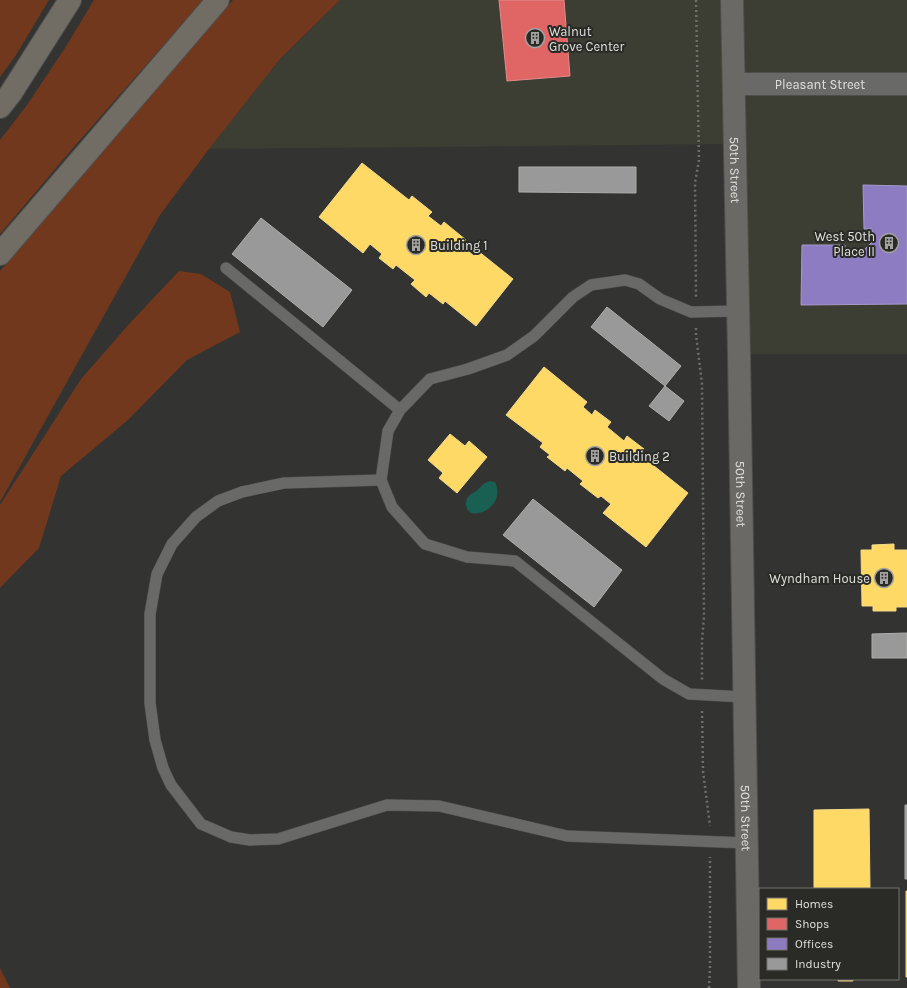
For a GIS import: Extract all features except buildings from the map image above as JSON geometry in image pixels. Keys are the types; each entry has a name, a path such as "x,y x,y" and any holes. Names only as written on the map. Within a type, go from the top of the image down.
{"highway":[{"path":"0,107 11,93 70,0"},
{"path":"0,254 218,0"}],"main road":[{"name":"50th Street","path":"732,0 749,988"}],"street":[{"name":"Pleasant Street","path":"734,84 907,84"}],"lane":[{"path":"226,268 400,410"},
{"path":"738,311 691,312 660,299 639,284 625,280 591,285 573,297 534,336 507,355 468,369 430,379 400,410 388,432 381,480 392,507 425,544 467,557 515,561 663,679 689,694 744,697"},
{"path":"381,480 284,483 242,492 218,502 196,517 172,544 157,574 150,614 150,703 155,740 163,768 171,785 201,824 232,837 250,840 278,839 387,805 439,806 567,836 747,843"}],"path":[{"path":"696,0 699,160 695,183 696,334 702,384 704,609 702,641 702,694 703,771 710,821 709,988"}],"shaded area":[{"path":"0,0 49,0 16,55 0,77"},
{"path":"94,0 203,0 73,148 0,234 0,140 27,105 65,48"},
{"path":"233,0 340,0 280,59 209,149 160,215 0,502 0,271"},
{"path":"340,0 907,0 907,354 739,354 735,144 209,149 280,59"},
{"path":"179,271 201,274 230,292 240,332 187,360 128,420 61,476 39,548 0,588 0,505 81,379 130,323"},
{"path":"490,481 495,482 497,492 496,500 491,507 485,511 472,513 467,509 466,502 468,497"},
{"path":"0,968 10,988 0,988"}],"place":[{"name":"Walnut Grove Center","path":"535,38"},
{"name":"West 50th Place II","path":"889,243"},
{"name":"Building 1","path":"416,245"},
{"name":"Building 2","path":"595,456"},
{"name":"Wyndham House","path":"884,578"}]}
